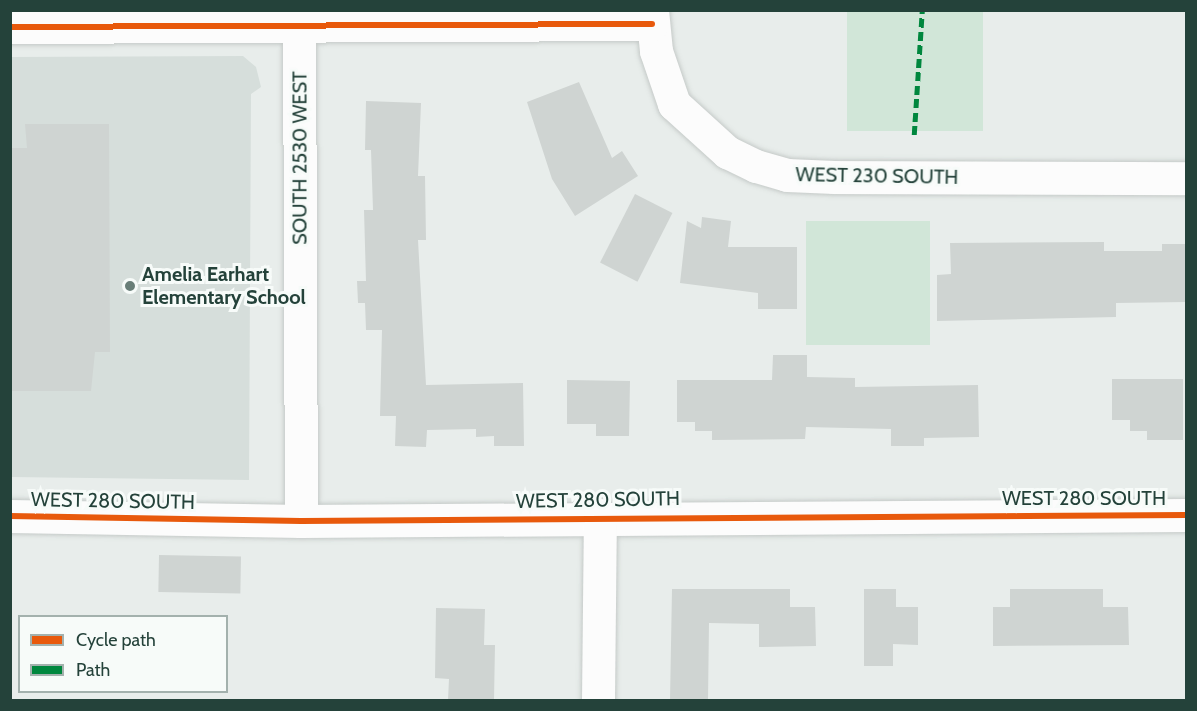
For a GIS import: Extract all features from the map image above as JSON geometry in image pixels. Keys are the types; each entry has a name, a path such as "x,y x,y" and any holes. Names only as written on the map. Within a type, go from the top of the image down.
{"street":[{"path":"10,27 299,19 652,17"},
{"name":"WEST 230 SOUTH","path":"652,17 668,93 687,121 727,152 787,175 1186,178"},
{"name":"SOUTH 2530 WEST","path":"299,19 301,521"},
{"name":"WEST 280 SOUTH","path":"10,516 301,521 600,515 1186,514"},
{"path":"598,700 600,515"}],"shaded area":[{"name":"Amelia Earhart Elementary School","path":"243,56 256,67 261,87 251,94 249,480 11,477 11,57"}],"green space":[{"path":"847,11 983,11 983,131 847,131"},
{"path":"806,221 930,221 930,345 806,345"}],"building":[{"path":"579,82 612,158 622,151 638,176 575,216 552,179 527,102"},
{"path":"366,101 421,103 418,176 425,176 426,240 418,240 426,385 523,383 524,446 494,446 494,436 476,437 476,429 427,430 426,447 395,446 396,416 380,416 382,330 366,330 365,303 358,303 357,281 366,281 364,210 373,210 371,150 365,150"},
{"name":"Amelia Earhart Elementary School","path":"25,124 109,124 110,352 95,352 91,391 10,391 10,148 27,148"},
{"path":"635,194 672,213 637,282 600,263"},
{"path":"702,217 731,221 728,247 797,247 797,309 758,309 758,293 680,283 687,221 701,228"},
{"path":"1104,242 1104,251 1162,251 1162,244 1186,244 1186,302 1116,303 1116,317 937,321 937,275 951,274 950,243"},
{"path":"773,355 807,355 807,377 855,378 855,387 978,385 979,437 924,438 924,446 891,446 891,429 806,427 805,439 712,440 712,431 695,431 695,422 677,422 677,380 772,380"},
{"path":"1112,379 1183,379 1183,440 1147,440 1147,431 1130,431 1130,420 1112,420"},
{"path":"567,380 630,381 629,436 596,436 596,424 567,424"},
{"path":"159,555 241,556 240,593 158,592"},
{"path":"672,589 790,589 790,607 815,607 816,646 759,647 759,624 709,623 708,700 670,700"},
{"path":"864,589 896,589 896,607 918,607 918,645 893,644 893,666 864,666"},
{"path":"1010,589 1103,589 1103,607 1128,607 1129,645 993,646 993,607 1010,607"},
{"path":"436,608 485,609 484,645 495,645 494,700 448,700 449,679 435,678"}],"marked path":[{"path":"914,135 922,10"}],"cycle path":[{"path":"10,27 652,24"},
{"path":"10,516 301,521 1186,515"}],"place":[{"name":"Amelia Earhart Elementary School","path":"130,286"}]}
